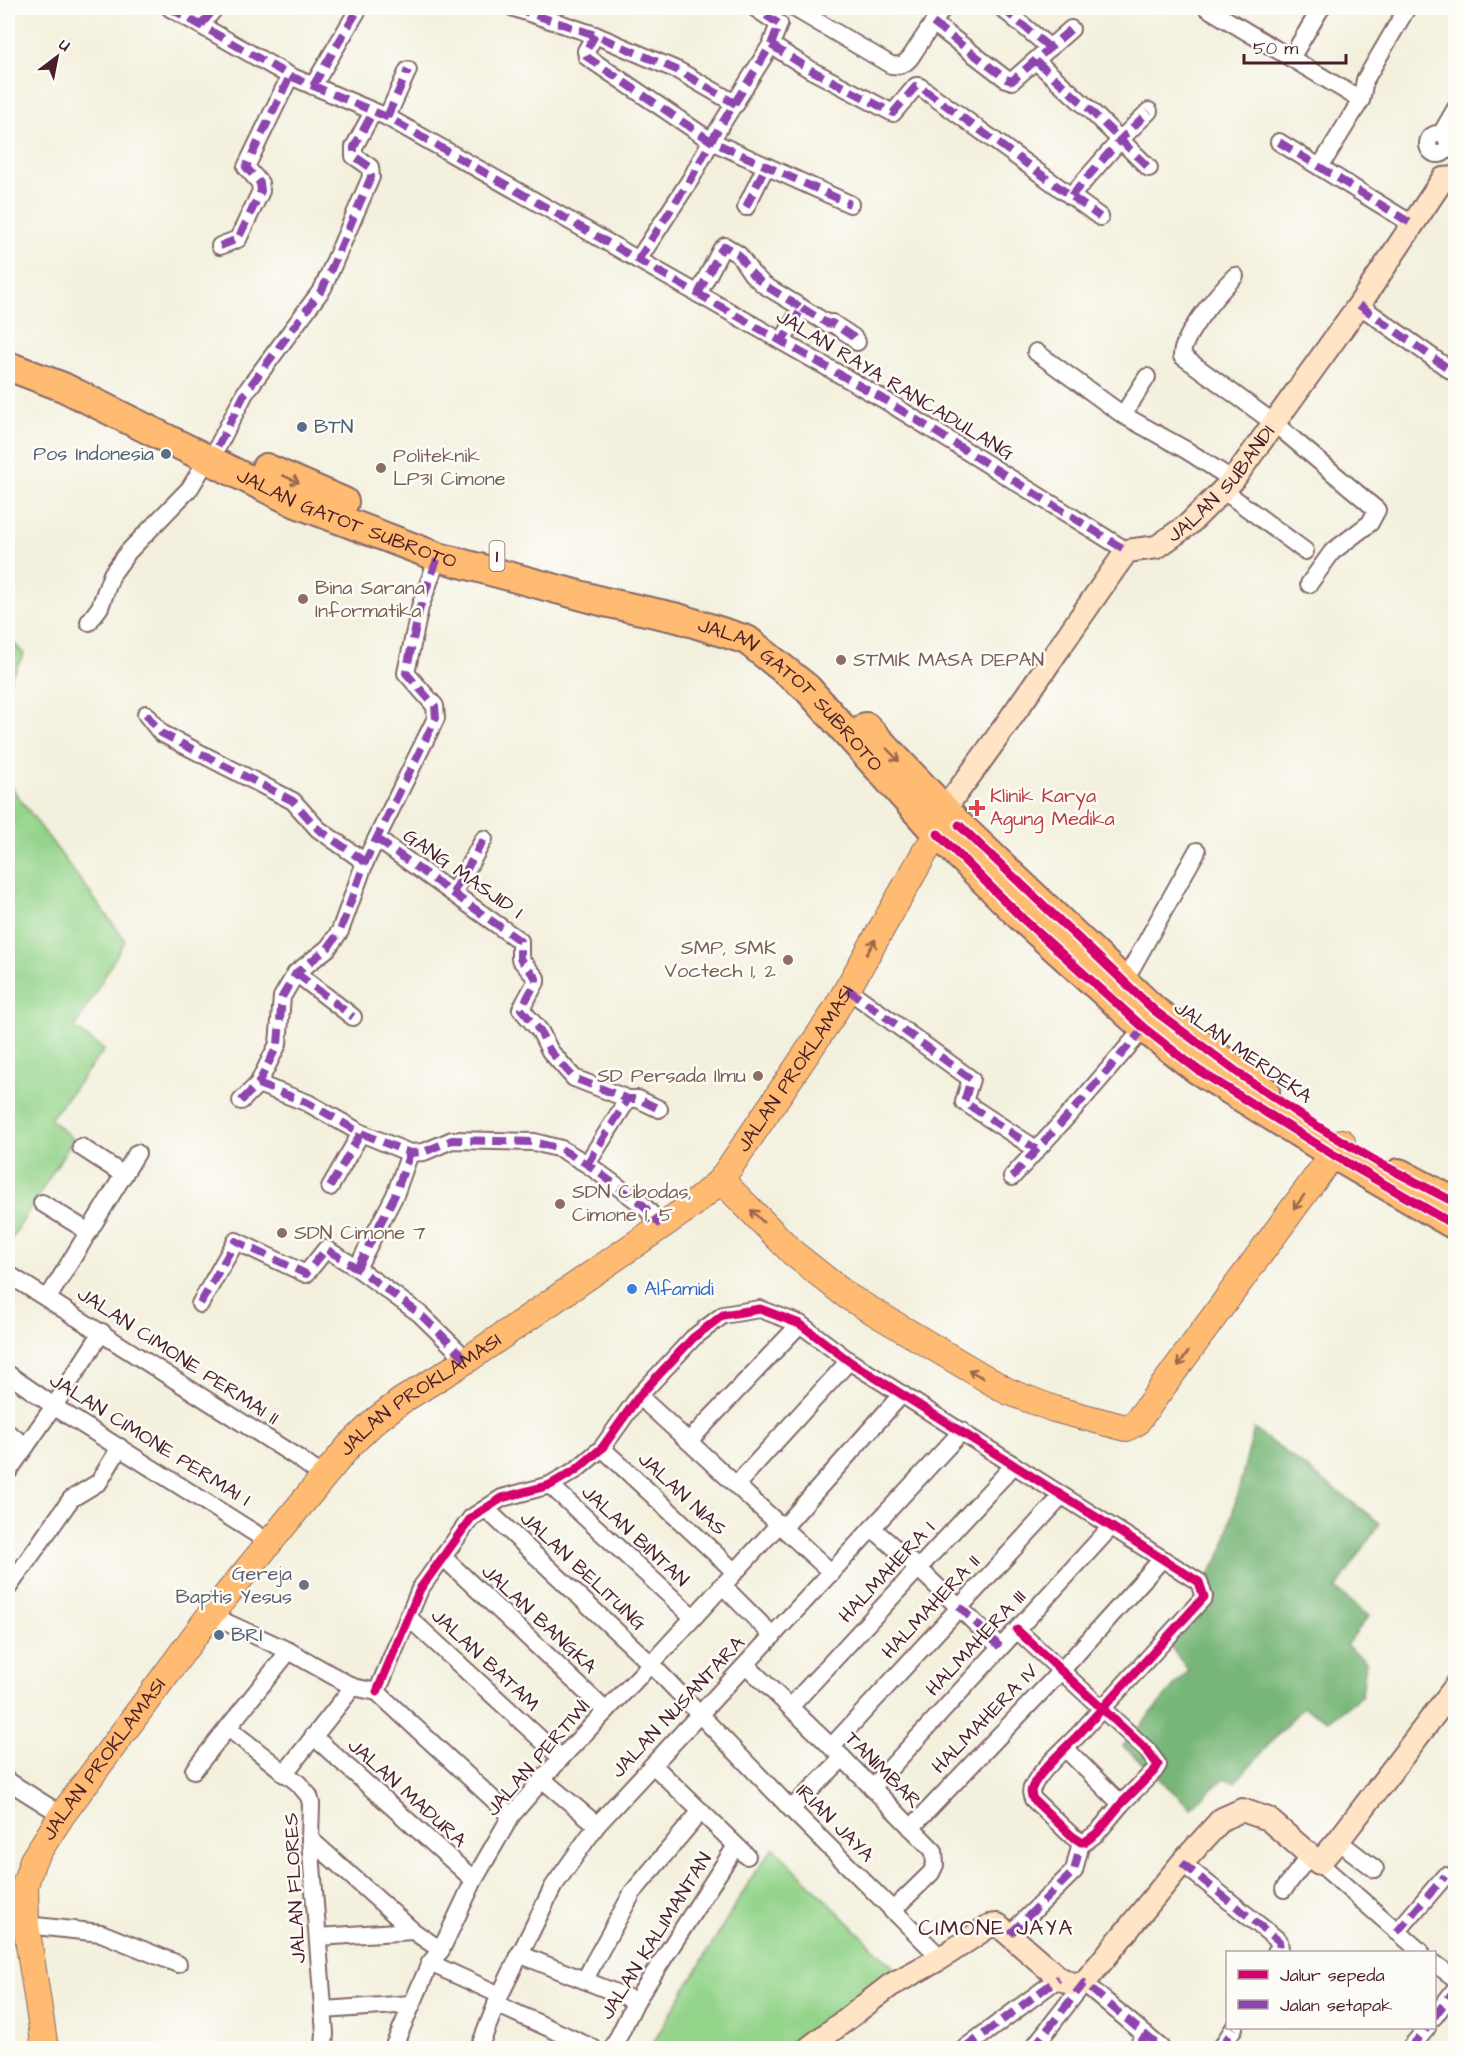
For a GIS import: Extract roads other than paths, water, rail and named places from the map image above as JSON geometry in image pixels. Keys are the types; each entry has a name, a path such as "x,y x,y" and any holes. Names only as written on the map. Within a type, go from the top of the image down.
{"highway":[{"name":"JALAN GATOT SUBROTO","path":"8,352 57,368 212,453 296,503 438,557 605,602 678,618 747,640 807,688 941,821 1034,896"},
{"name":"JALAN GATOT SUBROTO","path":"8,366 63,387 212,453 384,519 518,563 689,603 761,629 796,654 1022,918 1144,1028 1197,1071 1338,1148 1455,1226"},
{"name":"JALAN MERDEKA","path":"1034,896 1125,980 1155,1011 1338,1148 1455,1203"}],"main road":[{"name":"JALAN PROKLAMASI","path":"45,2049 26,1925 25,1886 40,1846 62,1815 210,1615 349,1446 376,1420 401,1401 467,1360 661,1224 692,1205 721,1180 832,1016 941,821"},
{"path":"721,1180 793,1253 847,1296 1007,1390 1054,1409 1126,1428 1136,1423 1338,1148"}],"street":[{"name":"JALAN RAYA RANCADULANG","path":"170,8 290,76 380,115 782,341 883,399 1127,550"},
{"path":"201,25 215,8"},
{"path":"314,86 359,8"},
{"path":"514,8 595,35 679,71 736,104"},
{"path":"638,260 692,177 711,141 771,45 778,24 755,8"},
{"path":"794,8 891,65 900,66 906,63 939,12 1009,81 1016,80 1071,29"},
{"path":"1002,8 1050,48"},
{"path":"1207,8 1361,100"},
{"path":"1291,58 1321,8"},
{"path":"1323,162 1361,100 1365,80 1407,8"},
{"path":"595,35 585,54 711,141 850,204"},
{"path":"771,45 811,70 893,113 911,89 919,86 1100,217"},
{"path":"1036,61 1121,139 1149,168"},
{"path":"89,622 100,607 112,574 128,552 190,488 245,393 323,288 371,177 370,167 354,156 354,147 380,115 408,70"},
{"path":"220,246 238,239 261,191 260,183 246,167 290,76"},
{"path":"1449,178 1437,166 1455,108"},
{"path":"1071,196 1149,111"},
{"path":"1279,142 1412,224"},
{"path":"746,207 766,166"},
{"name":"JALAN SUBANDI","path":"1127,550 1157,547 1189,524 1228,485 1359,305 1412,224 1449,178"},
{"path":"698,294 725,246 739,255 752,274 764,285 828,324 832,323 853,337 856,342"},
{"path":"1235,276 1203,313 1181,354 1274,423 1377,510 1370,523 1332,552 1309,584"},
{"path":"1359,305 1455,374"},
{"path":"782,341 802,308"},
{"path":"1036,352 1123,415 1186,450 1305,550"},
{"path":"1123,415 1147,377"},
{"path":"941,821 1127,550"},
{"path":"241,1101 258,1084 278,1044 282,997 296,973 328,948 340,931 365,862 436,718 435,706 406,673 420,607 438,557"},
{"path":"146,714 161,733 293,801 318,829 365,862"},
{"name":"GANG MASJID I","path":"377,839 520,941 520,959 536,978 521,1009 540,1031 550,1051 574,1078 628,1099 638,1098 659,1109"},
{"path":"453,893 484,839"},
{"path":"1125,980 1197,851"},
{"path":"296,973 353,1017"},
{"path":"847,989 971,1079 964,1102 1036,1149"},
{"path":"1012,1177 1144,1028"},
{"path":"258,1084 308,1103 361,1133 410,1152 424,1152 452,1140 534,1142 561,1149 587,1164 643,1205 661,1224"},
{"path":"587,1164 628,1099"},
{"path":"330,1187 361,1133"},
{"path":"81,1147 124,1175"},
{"path":"357,1268 395,1195 410,1152"},
{"path":"48,1298 137,1153"},
{"path":"42,1203 89,1232"},
{"path":"200,1304 236,1241 306,1274 326,1249 357,1268 420,1314 467,1360"},
{"name":"JALAN CIMONE PERMAI II","path":"8,1274 102,1332 324,1477"},
{"path":"376,1692 420,1589 471,1518 502,1498 550,1485 576,1470 603,1448 639,1396 693,1338 723,1315 760,1309 800,1324 849,1361 1198,1582 1204,1597 1102,1709 1066,1749 1037,1779 1031,1788 1033,1799 1072,1836 1085,1842 1097,1833 1158,1765 1147,1750 1102,1709 1017,1630"},
{"path":"690,1442 800,1324"},
{"path":"8,1472 102,1332"},
{"path":"737,1484 849,1361"},
{"name":"JALAN CIMONE PERMAI I","path":"8,1374 54,1406 269,1542"},
{"name":"JALAN PERTIWI","path":"393,2049 430,1964 441,1950 474,1880 511,1816 561,1758 651,1664 734,1571 782,1525 902,1394"},
{"path":"639,1396 832,1573"},
{"name":"JALAN NUSANTARA","path":"479,2049 519,1954 553,1887 597,1825 962,1431"},
{"path":"8,1433 26,1446"},
{"path":"8,1588 71,1499 99,1482 120,1447"},
{"name":"JALAN NIAS","path":"603,1448 734,1571"},
{"name":"HALMAHERA I","path":"790,1707 1014,1465"},
{"name":"JALAN BINTAN","path":"550,1485 693,1617"},
{"name":"HALMAHERA II","path":"791,1809 959,1606 1062,1496"},
{"name":"JALAN BELITUNG","path":"486,1509 651,1664 699,1715"},
{"name":"HALMAHERA III","path":"872,1788 1111,1527"},
{"path":"872,1528 959,1606 1000,1647"},
{"name":"JALAN BANGKA","path":"443,1557 606,1711"},
{"name":"HALMAHERA IV","path":"911,1828 1061,1671 1162,1559"},
{"path":"722,1585 773,1636"},
{"path":"210,1615 289,1651 353,1687 376,1692 511,1816"},
{"name":"JALAN BATAM","path":"408,1617 561,1758"},
{"path":"194,1770 289,1651"},
{"name":"TANIMBAR","path":"746,1665 837,1752 934,1851 935,1865 931,1873 892,1911"},
{"path":"1284,1889 1315,1859 1338,1841 1455,1686"},
{"path":"284,1774 353,1687"},
{"name":"IRIAN JAYA","path":"699,1715 941,1958"},
{"name":"JALAN FLORES","path":"228,1728 304,1789 309,1796 324,2049"},
{"name":"JALAN MADURA","path":"313,1736 474,1880"},
{"path":"1066,1749 1121,1804"},
{"path":"585,1980 633,1892 701,1811 653,1765"},
{"path":"542,1779 597,1825"},
{"path":"8,1781 62,1815"},
{"path":"1033,2049 1182,1863 1222,1819 1242,1810 1268,1819 1397,1932 1410,1950"},
{"name":"JALAN KALIMANTAN","path":"613,2049 636,2001 741,1851 701,1811"},
{"path":"310,1839 413,1931 441,1950"},
{"path":"1338,1841 1375,1869"},
{"path":"1010,1934 1074,1870 1081,1842"},
{"path":"1182,1863 1279,1941 1278,1951"},
{"path":"1397,1932 1445,1876"},
{"path":"26,1925 101,1933 178,1964"},
{"path":"809,2049 891,1985 941,1958 989,1926 998,1925 1059,1978 1072,1984 1084,1983"},
{"path":"318,1937 413,1931"},
{"path":"519,1954 636,2001"},
{"path":"430,1964 593,2049"},
{"path":"1436,1965 1455,1980 1436,2013"},
{"path":"965,2049 1059,1978"},
{"path":"1084,1983 1141,2042 1161,2049"},
{"path":"323,2010 411,2004"},
{"path":"1221,2049 1233,2029"},
{"path":"1410,2049 1426,2029"}],"place":[{"name":"BTN","path":"302,427"},
{"name":"Pos Indonesia","path":"166,454"},
{"name":"Politeknik LP3I Cimone","path":"381,468"},
{"name":"Bina Sarana Informatika","path":"303,599"},
{"name":"STMIK MASA DEPAN","path":"841,660"},
{"name":"Klinik Karya Agung Medika","path":"977,808"},
{"name":"SMP, SMK Voctech 1, 2","path":"788,960"},
{"name":"SD Persada Ilmu","path":"758,1076"},
{"name":"SDN Cibodas, Cimone 1, 5","path":"560,1204"},
{"name":"SDN Cimone 7","path":"282,1233"},
{"name":"Alfamidi","path":"632,1289"},
{"name":"Gereja Baptis Yesus","path":"304,1585"},
{"name":"BRI","path":"219,1635"}],"district":[{"name":"CIMONE JAYA","path":"996,1928"}]}
